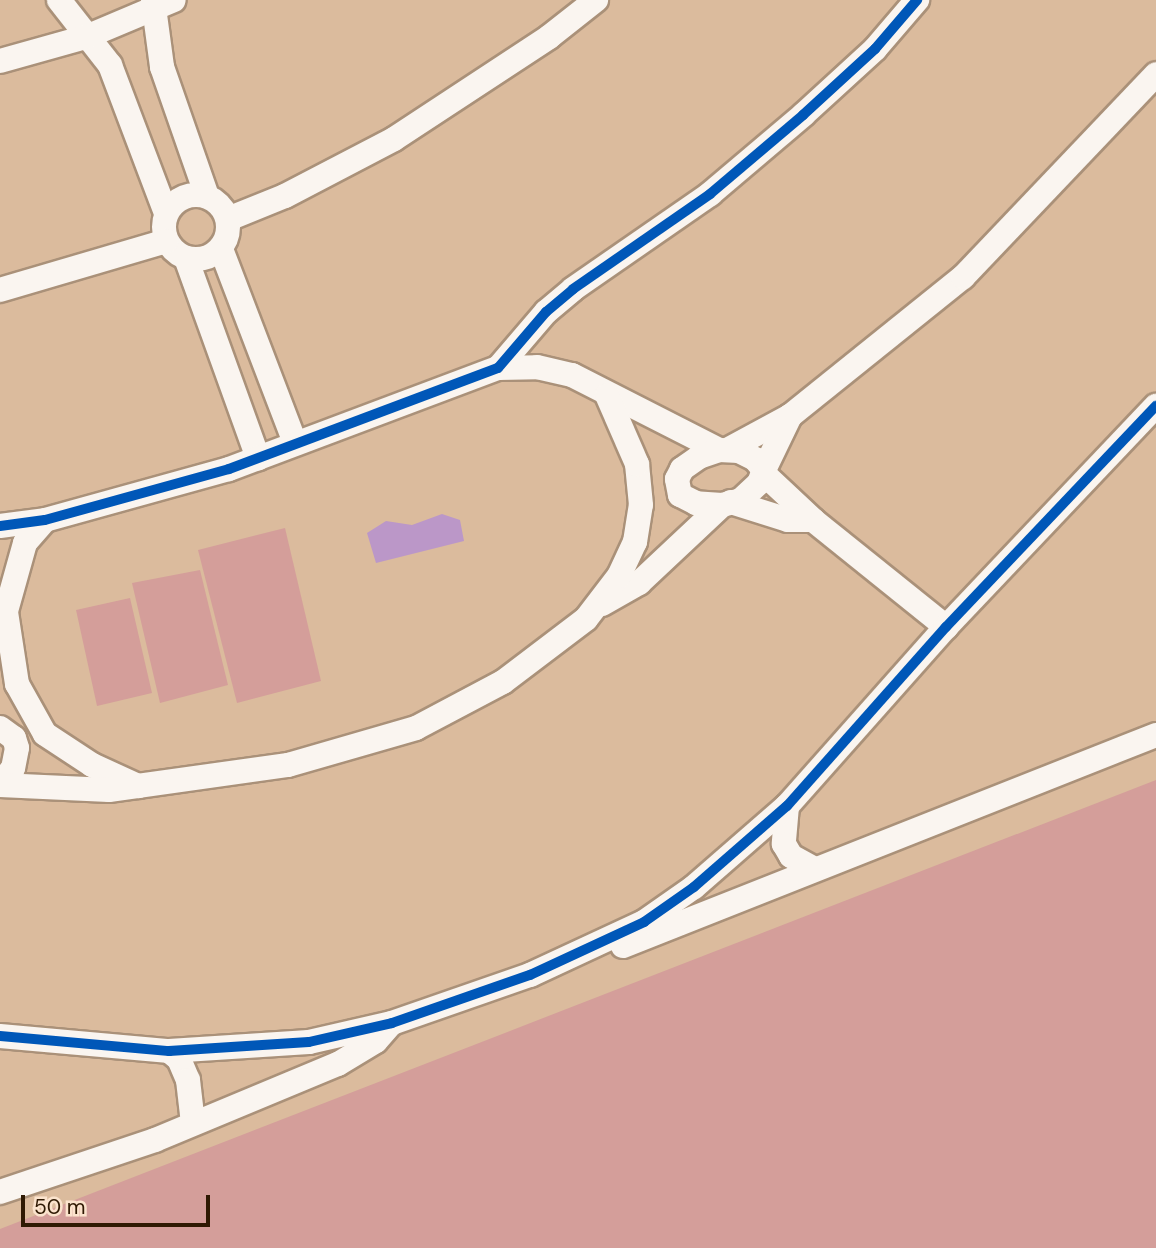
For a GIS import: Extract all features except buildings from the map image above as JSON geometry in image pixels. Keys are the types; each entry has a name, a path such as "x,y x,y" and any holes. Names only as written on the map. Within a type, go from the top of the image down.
{"street":[{"path":"59,0 117,79 166,213 166,241 186,258 258,458"},
{"path":"228,219 285,196 405,133 596,0"},
{"path":"498,368 546,312 573,289 701,200 803,116 875,49 917,0"},
{"path":"0,61 86,37 160,3 162,67 207,196"},
{"path":"813,520 788,520 726,504 696,503 677,489 682,469 790,416 963,277 1156,74"},
{"path":"166,213 177,201 191,195 207,196 220,205 228,219 228,235 220,249 208,258 186,258"},
{"path":"0,290 166,241"},
{"path":"220,249 295,443"},
{"path":"0,526 45,520 190,482 498,368 555,370 607,395 639,406 723,450 746,454 813,520 946,627"},
{"path":"0,784 109,790 288,765 416,728 527,666 570,634 595,608 629,559 642,505 631,442 607,395"},
{"path":"0,1035 169,1051 309,1042 392,1023 590,950 667,907 787,806 946,627 1156,406"},
{"path":"595,608 639,583 726,504 751,492 764,472 790,416"},
{"path":"45,520 25,543 3,623 17,684 45,734 92,765 139,787"},
{"path":"0,728 15,738 17,748 13,768 0,784"},
{"path":"590,950 631,944 682,925 814,869 1156,735"},
{"path":"787,806 785,844 791,856 814,869"},
{"path":"0,1192 193,1123 353,1057 392,1023"},
{"path":"169,1051 179,1059 187,1080 193,1123"}],"shaded area":[{"path":"442,514 460,520 464,541 376,563 367,533 386,521 412,525"},
{"path":"285,528 321,681 237,703 198,550"},
{"path":"200,570 228,685 160,703 132,583"},
{"path":"130,598 152,693 97,706 76,610"},
{"path":"1156,780 1156,1248 0,1248 0,1229"}],"cycle path":[{"path":"0,526 45,520 229,469 498,368 546,312 573,289 710,194 803,115 875,49 917,0"},
{"path":"0,1036 169,1051 309,1042 392,1023 530,975 644,922 694,887 787,806 946,627 1156,406"}]}
